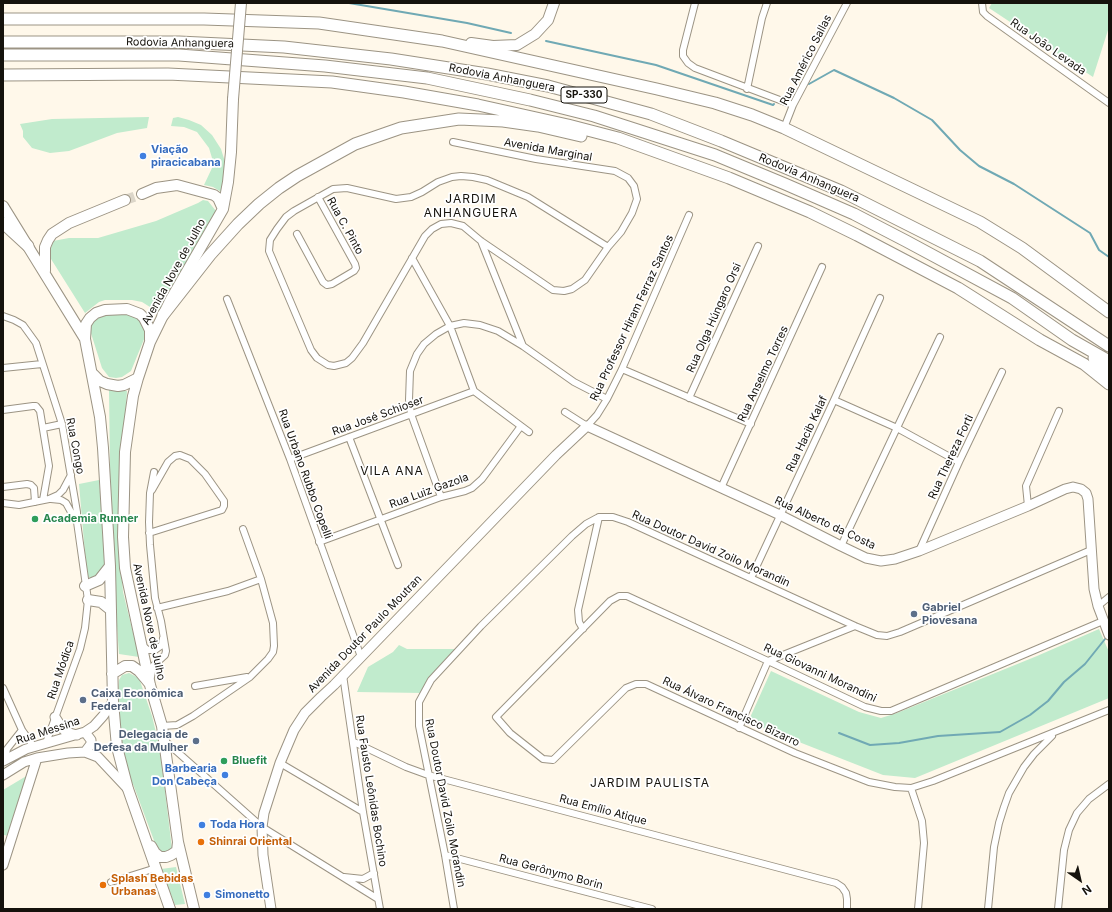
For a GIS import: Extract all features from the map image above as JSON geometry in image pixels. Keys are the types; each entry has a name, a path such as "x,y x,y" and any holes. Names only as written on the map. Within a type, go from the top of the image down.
{"highway":[{"path":"3,19 204,19 319,24 442,41 657,89 715,104 752,115 784,128 980,222 1022,248 1109,312"},
{"name":"Rodovia Anhanguera","path":"3,42 179,42 284,47 391,59 487,74 548,86 651,114 721,141 841,191 980,260 1109,346"},
{"name":"Rodovia Anhanguera","path":"3,55 180,55 326,66 427,78 530,100 594,116 715,155 854,214 1012,298 1072,340 1109,361"},
{"path":"3,75 168,74 332,82 404,92 478,105 611,136 729,178 810,212 958,288 1040,340 1084,364 1109,384"},
{"path":"163,315 196,272 234,229 259,204 278,188 355,144 401,128 459,119 502,121 538,126 666,155"},
{"path":"3,223 28,246"},
{"path":"1072,340 1109,371"}],"main road":[{"path":"224,209 231,152 233,99 241,3"},
{"path":"442,41 493,46 517,44 535,34 548,20 554,3"},
{"path":"142,194 156,188 177,185 214,195 218,198 224,209"},
{"path":"45,273 45,247 52,234 69,223 125,200"},
{"path":"3,206 85,339"},
{"name":"Avenida Nove de Julho","path":"194,909 178,842 162,726 150,685 124,568 123,537 125,452 130,415 138,378 150,342 184,275 224,209"},
{"path":"150,342 150,330 144,318 140,314 127,310 105,310 96,312 86,324 85,339 93,374 102,440 110,566 112,702 117,747 128,789 170,909"},
{"path":"93,374 100,381 118,386 124,385 138,378"},
{"path":"85,586 98,580 110,566"},
{"path":"88,600 101,602 111,610"},
{"path":"112,674 125,666 132,666 139,671 150,685"},
{"path":"147,842 160,857 166,857 177,851 178,842"}],"street":[{"path":"695,3 683,50 683,56 688,63 695,68 792,105"},
{"path":"747,89 762,18 767,3"},
{"name":"Rua Américo Sallas","path":"784,128 792,105 847,3"},
{"name":"Rua João Levada","path":"982,3 983,12 987,16 1109,103"},
{"name":"Avenida Marginal","path":"453,142 536,159 615,171 628,178 634,186 637,199 632,213 621,232 608,247"},
{"path":"461,176 480,179 511,189 528,197 608,247 585,280 572,289 564,291 553,290 481,241 463,226 451,223 441,224 432,229 425,236 358,351 346,363 334,366 328,365 317,358 311,350 269,251 270,240 276,229 286,217 318,197 333,188 347,188 396,198 411,197 438,182 452,177 461,176"},
{"name":"Rua C. Pinto","path":"297,234 323,282 327,285 332,284 354,271 356,268 318,197"},
{"name":"Rua Professor Hiram Ferraz Santos","path":"586,426 597,416 622,369 689,216"},
{"path":"481,241 523,346"},
{"name":"Rua Olga Húngaro Orsi","path":"689,398 758,246"},
{"path":"412,258 450,326 474,391 529,432"},
{"name":"Rua Anselmo Torres","path":"721,488 822,268"},
{"name":"Rua Hacib Kalaf","path":"751,578 880,298"},
{"name":"Rua Urbano Rubbo Copelli","path":"227,299 290,459 361,657"},
{"name":"Rua Congo","path":"3,316 23,325 30,332 36,343 62,424 77,512 77,522 88,600"},
{"path":"441,497 411,414 409,400 410,371 417,354 424,344 436,334 450,326 464,323 480,325 498,330 574,382 607,399"},
{"path":"841,546 940,337"},
{"path":"3,368 42,364"},
{"path":"622,369 751,424"},
{"name":"Rua Thereza Forti","path":"919,551 1002,372"},
{"name":"Rua José Schioser","path":"290,459 474,391"},
{"path":"834,400 897,428 959,462"},
{"path":"3,410 36,406 40,411 49,466 46,500"},
{"path":"1028,506 1026,486 1058,411"},
{"name":"Rua Alberto da Costa","path":"565,412 586,426 780,515 866,558 881,561 895,559 919,551 1065,489 1073,487 1081,489 1086,493 1088,499 1091,550"},
{"path":"43,428 62,424"},
{"name":"Rua Luiz Gazola","path":"319,542 441,497 465,491 478,484 521,426"},
{"name":"Avenida Doutor Paulo Moutran","path":"272,909 263,854 262,827 264,813 280,763 294,730 305,713 586,426"},
{"path":"349,437 398,565"},
{"path":"149,533 222,510 224,506 224,501 205,474 190,459 180,455 175,456 168,462 150,493"},
{"path":"150,685 153,666 166,655 164,634 153,581 149,533 150,493 154,472"},
{"path":"46,500 58,495 63,490 71,475"},
{"path":"3,487 27,484 31,485 34,488 35,502"},
{"path":"3,502 16,505 46,500 61,500 66,503 77,522"},
{"path":"583,629 579,622 578,610 599,517"},
{"name":"Rua Doutor David Zoilo Morandin","path":"454,909 445,855 419,726 419,702 431,680 481,626 586,524 599,517 614,517 628,522 855,626 877,635 887,636 900,632 1091,550"},
{"path":"162,726 177,725 184,722 250,677 268,659 274,646 273,624 261,579 243,528"},
{"path":"1091,550 1094,590 1098,606 1109,635"},
{"path":"158,608 228,591 261,579"},
{"name":"Rua Giovanni Morandini","path":"583,629 610,602 619,596 627,596 865,707 881,711 891,711 1103,621"},
{"path":"1098,606 1109,597"},
{"name":"Rua Módica","path":"46,743 80,648 85,628 88,600"},
{"path":"739,728 768,661 855,626"},
{"name":"Rua Álvaro Francisco Bizarro","path":"583,629 496,717 510,733 543,759 553,760 626,688 636,684 646,684 795,753 869,782 895,787 911,788 933,782 1109,710"},
{"path":"141,643 148,650 155,650 162,645 164,634"},
{"name":"Rua Fausto Leônidas Bochino","path":"343,675 354,742 363,812 380,909"},
{"path":"196,686 250,677"},
{"path":"3,688 22,730 34,747"},
{"name":"Rua Messina","path":"4,760 18,752 82,734 94,726 112,702"},
{"path":"55,717 66,732 82,734 91,740 91,744 85,752 98,757 128,789"},
{"path":"4,760 7,749 22,730"},
{"path":"988,909 994,847 999,823 1009,793 1024,767 1054,733"},
{"path":"165,741 262,827 378,899"},
{"name":"Rua Emílio Atique","path":"354,742 406,767 428,775 836,883 842,887 846,893 848,899 847,909"},
{"name":"Rua Messina","path":"3,775 24,762 37,758 85,752"},
{"path":"3,864 7,841 37,758"},
{"path":"280,763 363,812"},
{"path":"1058,909 1064,850 1069,830 1077,814 1089,799 1109,784"},
{"path":"911,788 922,821 924,843 918,909"},
{"name":"Rua Gerônymo Borin","path":"445,855 652,909"},
{"path":"111,882 156,868"},
{"path":"341,876 363,879 374,873"}],"green space":[{"path":"992,3 1109,3 1109,27 1093,77 989,8"},
{"path":"149,117 147,128 117,133 69,151 50,153 32,148 23,137 23,131 20,124 52,119"},
{"path":"178,117 201,125 212,135 221,149 226,165 223,193 213,187 204,185 212,168 212,158 209,148 197,132 184,127 171,126 173,118"},
{"path":"203,200 208,201 216,211 158,312 142,302 132,300 105,300 99,302 85,313 51,259 50,251 53,241 69,238 98,238 156,221"},
{"path":"117,312 138,316 147,332 131,371 122,377 116,378 109,377 102,368 89,327 98,317"},
{"path":"109,390 127,391 119,503 119,546 123,592 139,657 119,654 111,542"},
{"path":"99,480 106,564 99,575 92,578 87,577 79,484"},
{"path":"1099,629 1109,652 1109,698 915,778 883,775 748,722 771,671 859,712 881,718 897,713 1037,656"},
{"path":"399,645 407,649 460,649 423,693 357,692 368,667 393,652"},
{"path":"129,673 139,678 152,716 160,749 172,849 159,854 133,784 124,775 117,709 119,680 122,675"},
{"path":"28,775 9,836 4,835 3,790"},
{"path":"176,867 185,904 175,905 161,869"}],"waterway":[{"path":"349,3 467,23 511,33"},
{"path":"546,41 656,65 773,105 774,104"},
{"path":"809,84 834,70 894,98 932,120 960,150 979,166 1014,184 1090,233 1099,250 1109,257"},
{"path":"839,733 870,745 899,743 938,736 1000,732 1030,715 1048,701 1064,682 1085,664 1105,639"}],"tunnel":[{"path":"125,200 142,194"}],"place":[{"name":"Viação piracicabana","path":"143,156"},
{"name":"Academia Runner","path":"35,519"},
{"name":"Gabriel Piovesana","path":"914,614"},
{"name":"Caixa Econômica Federal","path":"83,700"},
{"name":"Delegacia de Defesa da Mulher","path":"196,741"},
{"name":"Bluefit","path":"224,761"},
{"name":"Barbearia Don Cabeça","path":"225,775"},
{"name":"Toda Hora","path":"202,825"},
{"name":"Shinrai Oriental","path":"201,842"},
{"name":"Splash Bebidas Urbanas","path":"103,885"},
{"name":"Simonetto","path":"207,895"}],"district":[{"name":"JARDIM ANHANGUERA","path":"471,206"},
{"name":"VILA ANA","path":"392,471"},
{"name":"JARDIM PAULISTA","path":"650,783"}]}
